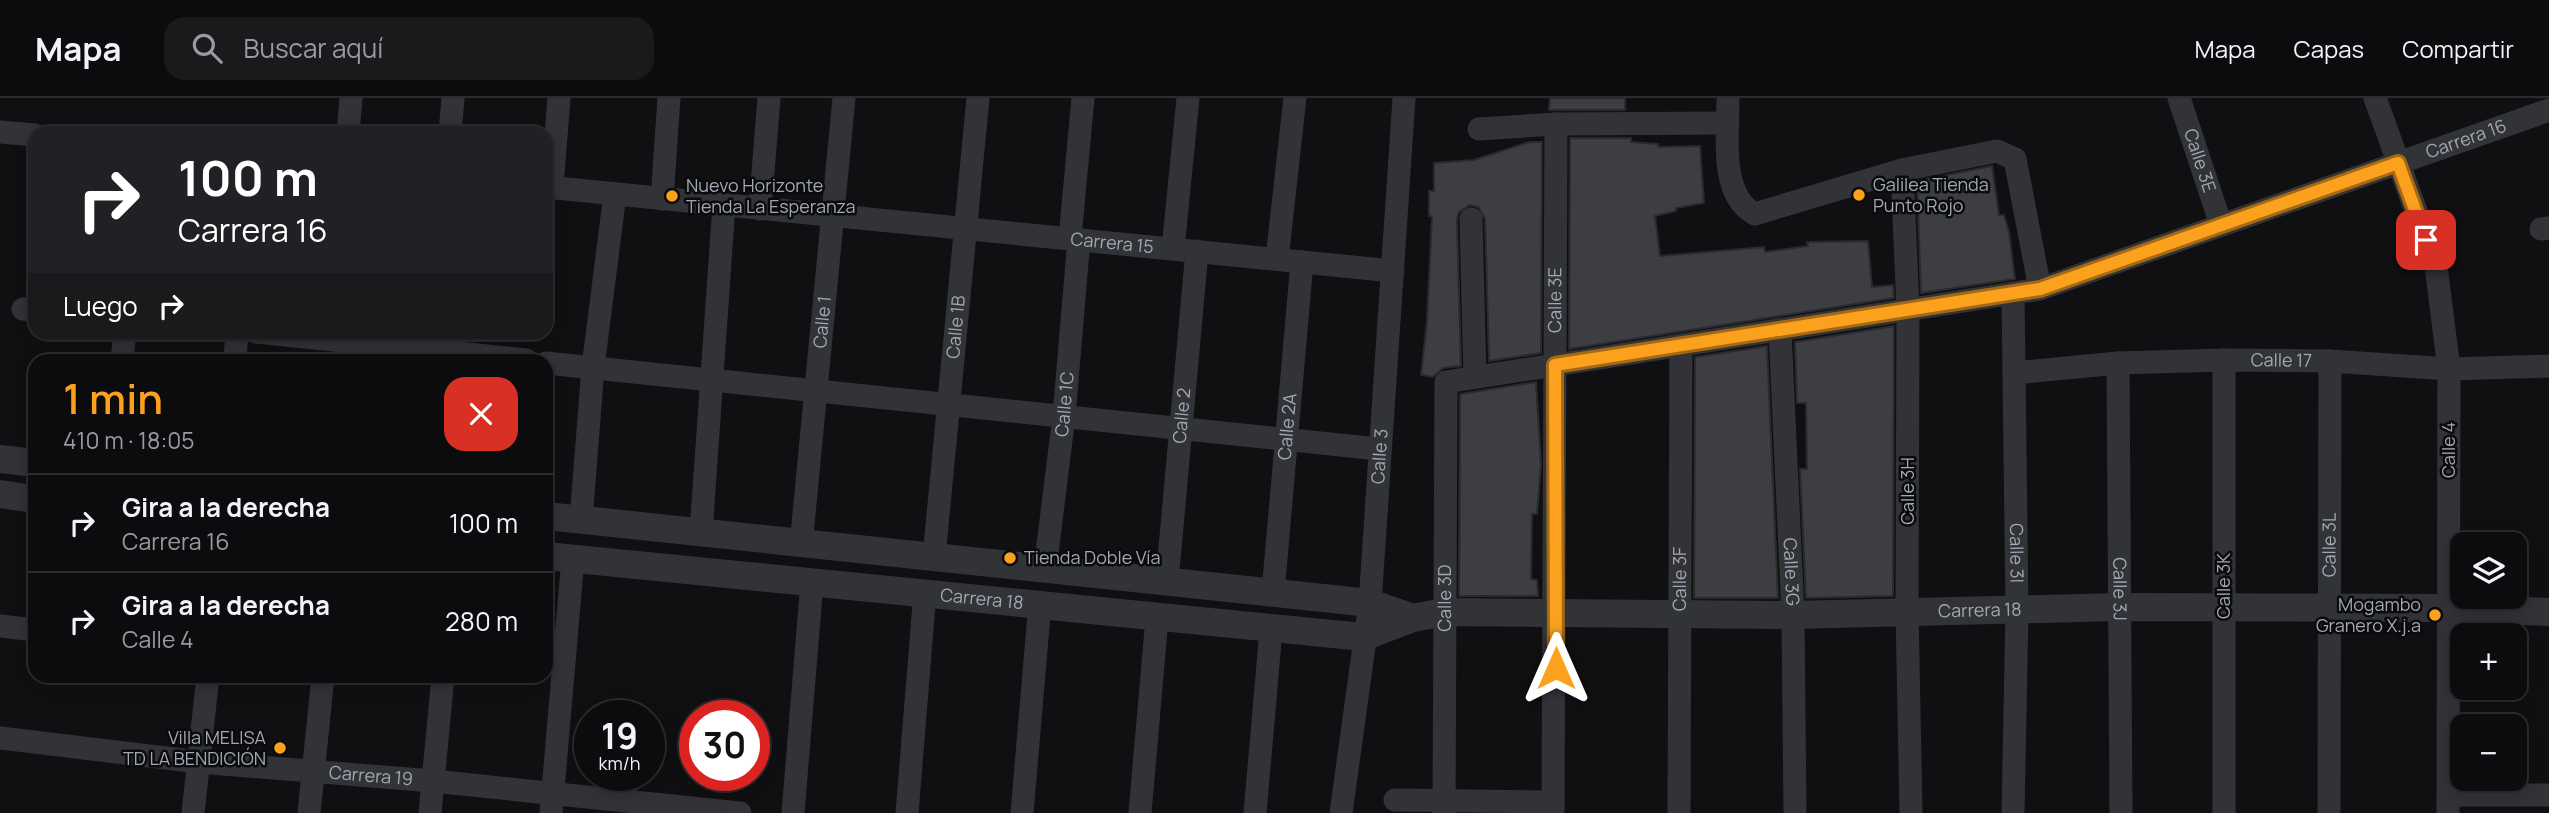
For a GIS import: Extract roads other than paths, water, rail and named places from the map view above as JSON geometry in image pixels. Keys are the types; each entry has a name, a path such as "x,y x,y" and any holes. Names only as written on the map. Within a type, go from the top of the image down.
{"street":[{"path":"349,126 351,98"},
{"path":"451,126 453,98"},
{"path":"553,151 559,98"},
{"path":"662,199 669,98"},
{"path":"760,209 769,98"},
{"name":"Calle 1","path":"801,545 844,98"},
{"name":"Calle 1B","path":"934,557 978,98"},
{"name":"Calle 1C","path":"1045,569 1064,416 1083,98"},
{"path":"1173,249 1188,98"},
{"path":"1277,259 1295,98"},
{"name":"Calle 3","path":"1341,813 1363,637 1370,603 1404,98"},
{"path":"1728,98 1732,189 1742,207 1755,214 1902,170 1997,151 2015,159 2040,289"},
{"name":"Calle 3E","path":"2179,98 2221,225"},
{"name":"Calle 4","path":"2375,98 2436,266 2449,369 2449,804"},
{"name":"Carrera 16","path":"1447,382 2040,289 2549,110"},
{"path":"1479,129 1556,124 1728,123"},
{"name":"Calle 3E","path":"1553,807 1556,612 1556,124"},
{"path":"0,132 28,134"},
{"name":"Calle 3H","path":"1902,170 1908,309 1907,610 1911,813"},
{"name":"Carrera 15","path":"553,187 1393,271"},
{"path":"581,520 593,368 615,194"},
{"path":"701,532 709,379 724,205"},
{"path":"1471,219 1475,377"},
{"name":"Calle 2","path":"1167,581 1197,251"},
{"name":"Calle 2A","path":"1273,592 1302,262"},
{"name":"Calle 3I","path":"2013,294 2017,610 2013,813"},
{"name":"Calle 3G","path":"1780,330 1793,615 1795,813"},
{"path":"316,340 354,345 473,349 497,354"},
{"name":"Calle 3F","path":"1679,813 1681,346"},
{"name":"Calle 17","path":"2014,373 2118,363 2224,360 2330,361 2449,369 2549,366"},
{"name":"Calle 3K","path":"2224,360 2224,813"},
{"name":"Calle 3L","path":"2329,813 2330,361"},
{"name":"Calle 3J","path":"2118,363 2121,813"},
{"path":"553,364 1379,449"},
{"name":"Calle 3D","path":"1444,806 1447,382"},
{"path":"0,459 28,462"},
{"path":"0,494 28,498"},
{"name":"Carrera 18","path":"553,517 1370,603 1413,618"},
{"path":"552,803 559,557"},
{"name":"Carrera 18","path":"559,557 1040,603 1271,630 1363,637 1413,618 1444,612 1678,611 1793,615 1907,610 2119,607 2449,608 2549,612"},
{"path":"1106,612 1110,575"},
{"path":"793,813 812,582"},
{"path":"907,813 925,592"},
{"path":"1021,813 1040,603"},
{"path":"1140,813 1157,618"},
{"path":"0,626 28,629"},
{"path":"1255,813 1271,630"},
{"path":"193,813 207,683"},
{"path":"309,813 322,683"},
{"path":"430,813 442,683"},
{"name":"Carrera 19","path":"0,738 199,762 433,782 552,803 740,813"},
{"path":"2449,804 2549,795"},
{"path":"1395,800 1444,806 1553,807"}],"place":[{"name":"Galilea Tienda Punto Rojo","path":"1859,195"},
{"name":"Nuevo Horizonte Tienda La Esperanza","path":"672,196"},
{"name":"Tienda Doble Vía","path":"1010,558"},
{"name":"Mogambo Granero X.j.a","path":"2435,615"},
{"name":"Villa MELISA TD LA BENDICIÓN","path":"280,748"}]}
